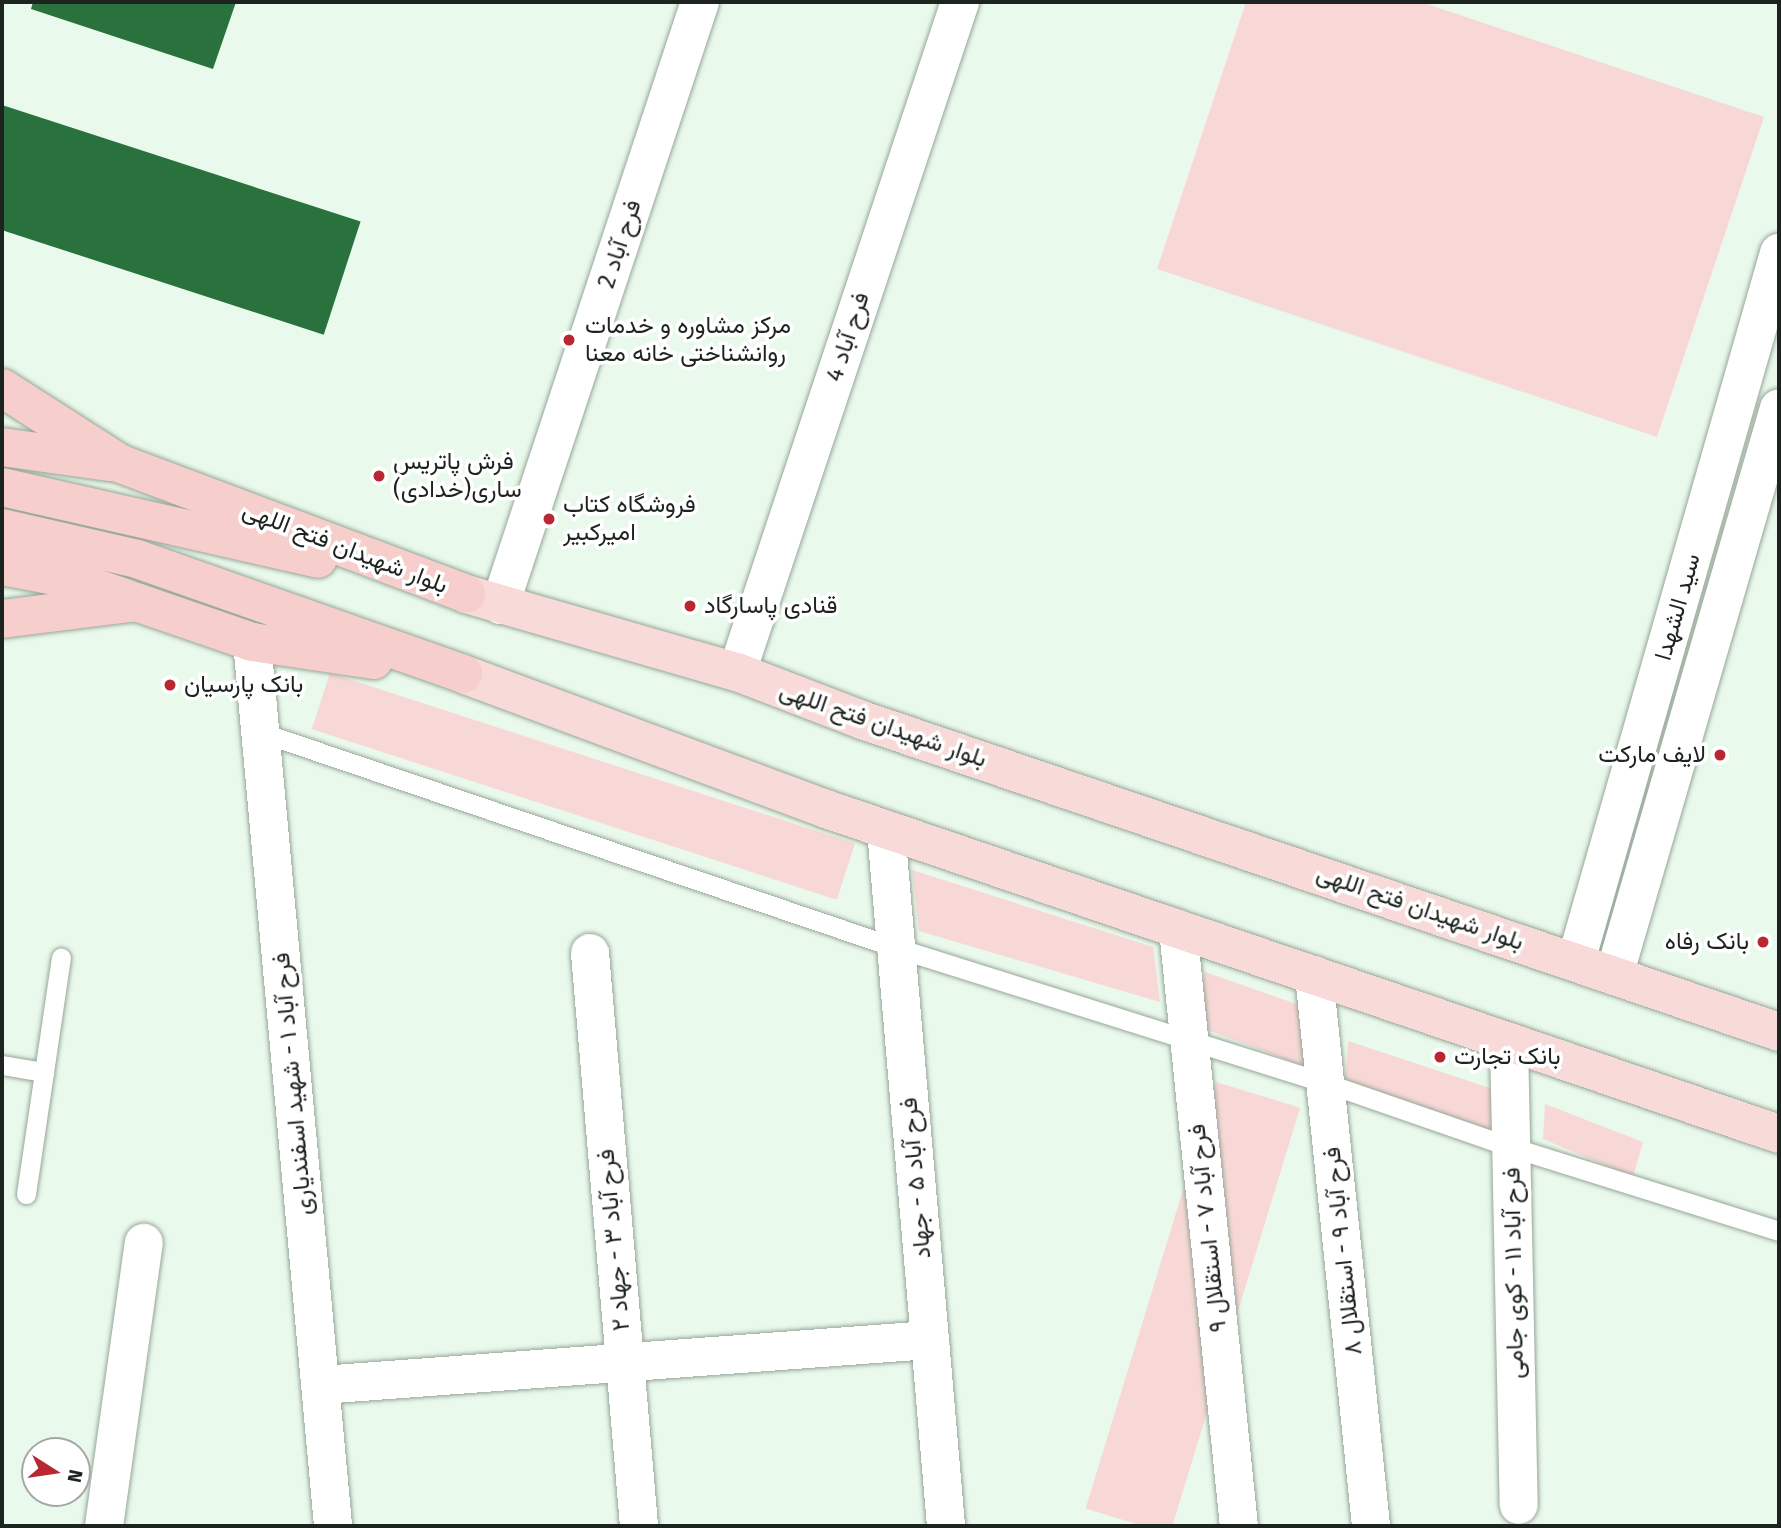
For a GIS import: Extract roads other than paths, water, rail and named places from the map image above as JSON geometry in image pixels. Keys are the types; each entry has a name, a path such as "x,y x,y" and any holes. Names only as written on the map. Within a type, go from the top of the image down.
{"highway":[{"name":"بلوار شهیدان فتح اللهی","path":"2,388 121,464 483,600"},
{"path":"2,447 121,464"},
{"path":"2,487 483,600"},
{"path":"2,528 137,559 463,674"},
{"path":"2,566 66,578 252,642 463,674"},
{"path":"2,619 136,602"}],"main road":[{"name":"بلوار شهیدان فتح اللهی","path":"483,600 737,673 862,720 1779,1032"},
{"path":"463,674 886,830 1779,1134"}],"street":[{"name":"فرح آباد 2","path":"483,600 700,2"},
{"name":"فرح آباد 4","path":"737,673 960,2"},
{"name":"سید الشهدا","path":"1576,961 1779,253"},
{"name":"سید الشهدا","path":"1614,976 1779,408"},
{"name":"فرح آباد ۱ - شهید اسفندیاری","path":"252,642 333,1526"},
{"name":"فرح آباد ۵ - جهاد","path":"886,830 946,1526"},
{"path":"1599,882 1638,892"},
{"name":"فرح آباد ۷ - استقلال ۹","path":"1178,929 1239,1526"},
{"name":"فرح آباد ۳ - جهاد ۲","path":"590,953 639,1526"},
{"name":"فرح آباد ۹ - استقلال ۸","path":"1314,975 1371,1526"},
{"name":"فرح آباد ۱۱ - کوی جامی","path":"1509,1042 1519,1505"},
{"path":"104,1526 144,1243"},
{"path":"321,1385 930,1340"}],"lane":[{"path":"260,732 897,948 1326,1083 1511,1147 1779,1231"},
{"path":"26,1194 61,958"},
{"path":"2,1065 44,1072"}],"place":[{"name":"مرکز مشاوره و خدمات روانشناختی خانه معنا","path":"569,340"},
{"name":"فرش پاتریس (خدادی)ساری","path":"379,476"},
{"name":"فروشگاه کتاب امیرکبیر","path":"549,519"},
{"name":"قنادی پاسارگاد","path":"690,606"},
{"name":"بانک پارسیان","path":"170,685"},
{"name":"لایف مارکت","path":"1720,755"},
{"name":"بانک رفاه","path":"1763,942"},
{"name":"بانک تجارت","path":"1440,1057"}]}
